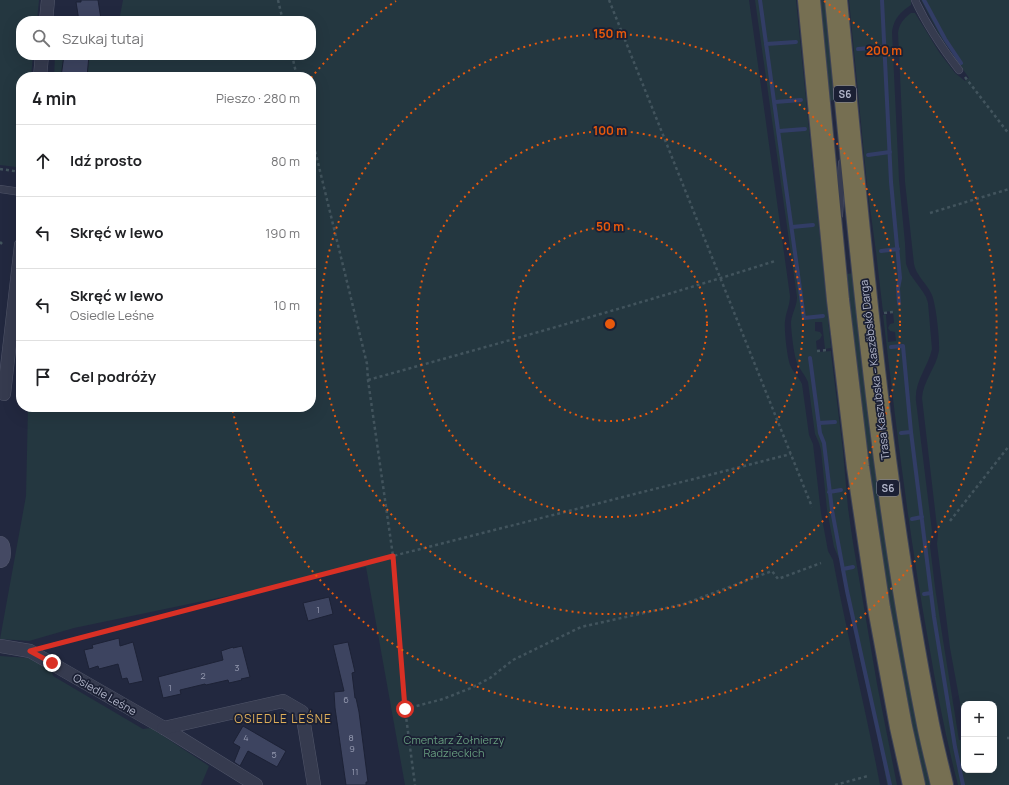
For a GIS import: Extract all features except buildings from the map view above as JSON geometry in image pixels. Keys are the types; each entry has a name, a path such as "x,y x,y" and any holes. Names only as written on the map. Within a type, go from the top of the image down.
{"highway":[{"name":"S6","path":"809,0 836,275 858,467 876,594 901,727 914,785"},
{"name":"Trasa Kaszubska – Kaszëbskô Darga","path":"836,0 863,272 885,465 904,596 927,721 942,785"}],"street":[{"path":"46,16 48,0"},
{"path":"40,72 42,60"},
{"path":"4,394 16,289"},
{"path":"0,546 0,558"},
{"name":"Osiedle Leśne","path":"0,646 30,651 164,728 256,785"},
{"path":"164,728 283,701 302,712 314,785"}],"lane":[{"path":"915,0 941,47 959,70"},
{"path":"843,149 846,101"},
{"path":"819,104 831,150"},
{"path":"839,220 843,157"},
{"path":"835,165 847,211"},
{"path":"0,189 16,191"},
{"path":"851,227 863,272"},
{"path":"836,275 839,228"}],"path":[{"path":"278,0 282,16"},
{"path":"609,0 812,507"},
{"path":"293,60 296,72"},
{"path":"959,70 1009,134"},
{"path":"316,155 367,364 393,556 405,709 415,785"},
{"path":"0,169 16,171"},
{"path":"930,213 1009,189"},
{"path":"368,380 548,329 775,261"},
{"path":"883,313 893,312"},
{"path":"818,351 831,350"},
{"path":"950,521 1009,446"},
{"path":"30,651 791,454"},
{"path":"405,709 443,699 471,688 490,678 513,660 582,627 684,604 772,571 778,579 821,563"},
{"path":"835,785 868,776"}],"green space":[{"path":"0,0 39,0 37,16 16,16 16,60 33,60 31,72 16,72 16,167 0,165"},
{"name":"Cmentarz Żołnierzy Radzieckich","path":"123,0 749,0 790,296 785,325 788,356 791,368 802,384 809,435 813,444 821,513 828,551 833,560 880,785 405,785 366,567 74,628 29,641 0,639 26,496 28,412 316,412 316,72 54,72 55,60 316,60 316,16 120,16"},
{"path":"755,0 796,0 831,348 825,349 822,322 815,322 815,331 820,332 822,335 820,339 816,341 817,351 831,351 853,543 877,684 897,785 887,785 879,740 859,655 840,561 834,547 827,510 821,450 815,434 808,382 797,363 794,349 791,322 797,297"},
{"path":"819,0 827,0 836,100 829,101"},
{"path":"849,0 911,0 911,5 901,13 894,23 892,32 899,180 906,264 910,274 923,292 928,303 932,349 919,381 916,394 932,531 930,546 943,640 959,740 961,740 961,773 997,773 997,701 961,701 961,708 950,648 937,544 938,534 922,398 925,386 939,351 938,331 933,297 917,272 914,264 905,182 898,33 899,27 904,19 911,13 915,13 939,52 955,73 965,81 969,78 940,36 921,0 1009,0 1009,785 958,785 942,715 915,563 883,315 886,315 888,342 896,341 895,332 890,331 888,328 890,324 894,323 893,311 883,312 867,185"},
{"path":"854,273 931,785 923,785 910,725 878,540 846,274"},
{"path":"0,656 31,658 51,668 53,676 143,729 151,728 209,766 201,785 0,785"}],"waterway":[{"path":"760,0 804,318"},
{"path":"882,0 891,182 900,278 898,288 899,304"},
{"path":"924,0 945,39 961,63"},
{"path":"766,44 796,42"},
{"path":"858,49 884,47"},
{"path":"775,102 801,100"},
{"path":"779,131 805,129"},
{"path":"868,155 890,152"},
{"path":"792,227 813,225"},
{"path":"881,251 898,249"},
{"path":"804,318 823,316"},
{"path":"891,347 903,346 911,432 934,617 955,747 963,785"},
{"path":"810,358 820,433 824,443 832,510 847,591 890,785"},
{"path":"819,423 835,422"},
{"path":"901,433 911,432"},
{"path":"829,492 841,490"},
{"path":"912,519 922,517"},
{"path":"843,569 853,567"},
{"path":"924,594 931,593"}],"district":[{"name":"OSIEDLE LEŚNE","path":"283,718"}],"route":[{"path":"52,663 30,651 393,556 405,709"}]}
